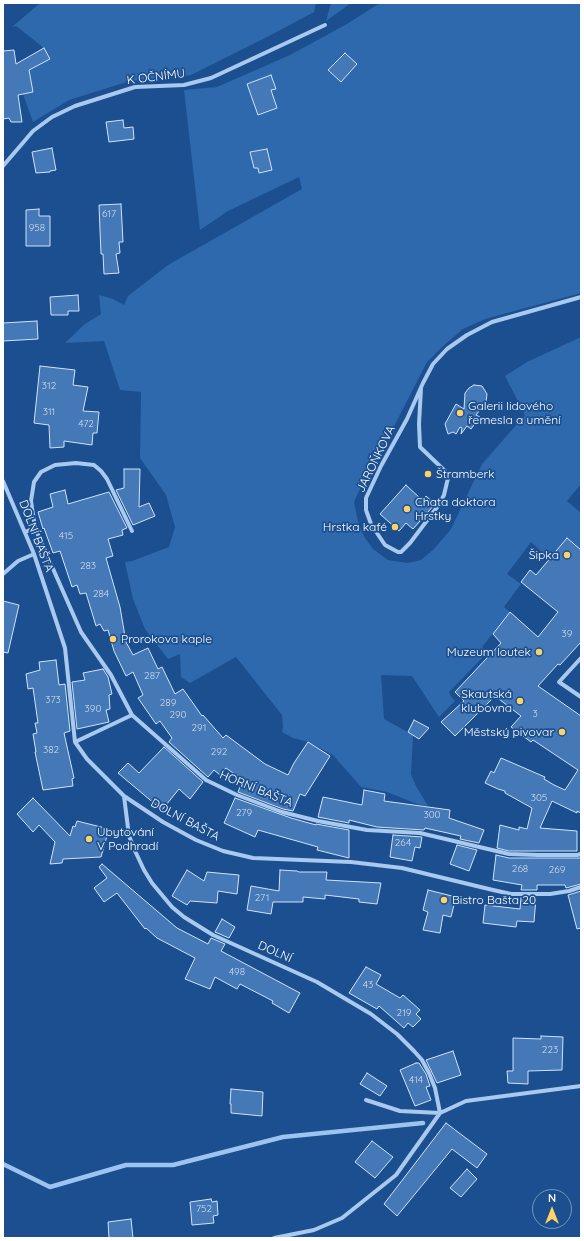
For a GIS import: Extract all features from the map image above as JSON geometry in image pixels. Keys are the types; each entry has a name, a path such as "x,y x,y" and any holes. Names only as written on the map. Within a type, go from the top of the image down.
{"street":[{"name":"K OČNÍMU","path":"3,166 33,131 52,118 75,106 135,87 184,85 211,78 325,25"},
{"name":"JAROŇKOVA","path":"421,388 419,424 420,447 445,471 448,478 444,495 438,506 410,543 401,552 398,552 385,545 375,530 366,510 366,498 407,419 421,388 433,364 447,349 467,335 492,322 581,297"},
{"path":"25,532 35,528 31,501 32,488 37,477 46,469 55,465 76,463 94,465 107,478 132,532"},
{"name":"DOLNÍ BAŠTA","path":"3,481 34,554 65,648 75,742 87,758 124,796 163,822 196,840 223,851 253,858 351,862 402,868 511,894 550,894 569,891 581,887"},
{"name":"HORNÍ BAŠTA","path":"35,528 81,632 111,675 132,715 206,780 237,795 282,812 318,821 367,830 420,833 509,854 581,854"},
{"path":"3,574 18,560 34,554"},
{"path":"581,658 560,682 581,697"},
{"path":"75,742 132,715"},
{"name":"DOLNÍ","path":"124,796 129,836 136,853 152,883 172,907 184,918 213,935 317,982 353,1003 386,1025 397,1034 422,1060 435,1088 440,1113"},
{"path":"366,1100 400,1111 440,1113 466,1101 581,1086"},
{"path":"274,1238 314,1230 342,1218 396,1175 440,1113"}],"shaded area":[{"path":"40,3 316,3 314,12 191,75 130,81 69,100 33,122 23,94 33,92 29,70 50,59 44,48 16,26 12,27"},
{"path":"331,3 351,3 326,21"},
{"path":"380,3 581,3 581,293 485,319 463,329 442,347 427,362 388,438 374,458 354,502 361,530 373,549 388,560 408,563 421,560 434,549 451,529 482,464 525,415 505,376 527,362 581,337 581,484 567,501 581,513 581,550 567,538 549,559 531,542 507,574 521,584 504,607 510,612 482,647 488,652 449,692 455,701 439,717 412,676 381,675 384,719 413,735 411,774 416,786 428,806 417,804 387,792 361,787 333,755 308,742 293,738 282,732 282,715 236,657 190,683 181,677 180,654 168,659 145,629 133,599 125,562 132,561 169,547 175,527 166,495 140,458 141,392 120,390 104,341 65,343 85,324 101,314 99,295 113,299 124,305 128,296 168,265 302,189 299,177 228,211 200,230 184,90 217,87 290,55 347,24"}],"building":[{"path":"44,48 50,59 29,70 33,92 18,95 22,122 11,122 9,118 3,119 3,51 14,50 16,64"},
{"path":"345,53 357,64 341,82 328,70"},
{"path":"271,75 276,89 271,90 277,108 258,115 247,84"},
{"path":"123,120 124,128 133,127 134,139 109,142 106,122"},
{"path":"52,148 56,170 36,173 32,152"},
{"path":"267,149 272,170 259,173 258,168 254,168 250,152"},
{"path":"121,204 123,242 119,242 120,253 116,254 119,273 104,274 103,254 101,254 99,205"},
{"path":"39,209 39,216 50,216 50,246 26,246 26,210"},
{"path":"78,295 79,311 68,311 68,315 51,315 50,297"},
{"path":"37,321 38,339 3,341 3,323"},
{"path":"40,366 75,370 73,385 88,387 83,411 99,412 97,433 93,433 92,445 64,441 64,447 50,448 49,425 34,423"},
{"path":"474,385 482,386 487,394 486,402 476,415 480,417 471,429 467,426 461,434 462,428 460,427 456,434 453,432 448,434 445,424 456,404 464,409 465,393"},
{"path":"124,469 140,469 139,507 149,503 155,516 133,525 116,490 124,488"},
{"name":"Chata doktora Hrstky","path":"406,485 422,500 426,496 435,504 413,529 406,523 399,531 380,514"},
{"path":"65,490 68,504 109,492 127,528 122,530 123,535 108,539 113,556 106,558 120,607 126,642 133,655 148,648 158,669 162,667 175,694 183,689 202,716 203,715 223,738 226,735 265,764 288,775 308,742 330,756 305,796 300,794 293,811 283,809 238,792 243,780 226,768 220,775 214,770 208,777 169,742 172,738 160,721 156,724 138,698 143,695 133,672 126,676 114,651 108,630 104,631 100,624 96,626 86,593 80,594 77,585 72,587 60,551 53,553 44,528 43,529 38,512 53,507 50,494"},
{"path":"567,538 581,550 581,642 538,686 581,716 581,813 577,811 577,813 552,801 540,828 577,831 577,851 509,851 497,848 500,825 519,830 519,827 527,829 532,808 505,793 505,791 485,783 491,771 494,773 501,758 545,777 544,779 565,790 578,770 533,740 531,742 511,727 521,716 495,696 455,736 441,722 464,701 455,692 501,643 493,634 510,612 538,637 558,612 521,582 530,570 536,575"},
{"path":"3,601 19,605 8,653 3,652"},
{"path":"56,660 59,685 65,684 70,731 64,733 74,778 72,779 73,786 43,790 33,734 37,733 35,723 38,723 33,688 28,689 26,674 40,670 39,662"},
{"path":"103,669 108,677 112,694 109,695 110,709 106,710 109,722 77,729 72,682 85,680 83,673"},
{"path":"414,720 429,728 419,739 408,732"},
{"path":"164,747 203,782 190,799 179,789 162,810 118,773 128,763 139,773"},
{"path":"364,790 385,794 384,801 450,810 449,818 484,830 479,843 460,839 461,836 425,828 424,830 377,827 349,820 349,823 318,817 323,797 362,805"},
{"path":"33,798 70,836 73,826 75,827 77,821 109,829 101,857 63,859 62,863 50,864 55,842 39,825 33,832 17,814"},
{"path":"235,798 291,818 316,825 349,830 349,858 317,850 318,847 258,830 255,837 224,823"},
{"path":"393,835 422,837 420,848 415,847 412,861 390,857"},
{"path":"457,845 477,850 469,871 450,864"},
{"path":"496,855 509,858 581,858 581,884 566,888 565,885 537,885 537,890 521,890 522,885 493,880"},
{"path":"102,864 177,928 208,944 211,938 225,944 221,951 300,993 289,1013 272,1003 273,1001 240,984 237,989 215,977 210,989 185,979 195,958 157,938 146,928 145,929 117,893 104,902 94,888 107,878 99,867"},
{"path":"187,870 204,881 207,872 239,875 237,894 218,891 217,903 190,901 187,905 172,896"},
{"path":"280,870 327,872 326,880 381,883 377,904 359,902 359,899 325,895 325,899 303,897 303,902 273,902 271,914 247,910 251,886 279,891"},
{"path":"428,890 456,897 451,917 443,915 440,933 423,930 428,912 423,910"},
{"path":"581,891 581,928 577,929 568,895"},
{"path":"521,898 536,898 534,922 517,921 516,927 483,923 485,905 520,909"},
{"path":"222,919 235,927 229,938 215,932"},
{"path":"366,967 381,975 376,984 400,998 403,995 420,1010 416,1014 421,1019 413,1027 408,1023 404,1028 379,1006 377,1009 349,993"},
{"path":"541,1036 563,1037 562,1070 528,1071 528,1084 508,1083 507,1071 513,1071 513,1038 541,1039"},
{"path":"453,1051 461,1075 437,1083 426,1060"},
{"path":"419,1063 426,1074 430,1086 426,1087 431,1100 415,1106 400,1070"},
{"path":"367,1073 387,1086 380,1096 360,1084"},
{"path":"231,1089 263,1092 262,1116 231,1113"},
{"path":"446,1123 487,1154 477,1168 452,1149 397,1216 384,1204"},
{"path":"372,1141 393,1157 375,1178 355,1162"},
{"path":"467,1169 477,1179 461,1197 450,1188"},
{"path":"211,1199 212,1202 217,1201 218,1215 213,1216 214,1223 192,1225 190,1202"},
{"path":"131,1219 133,1238 109,1238 108,1222"}],"waterway":[{"path":"3,1164 50,1187 126,1165 173,1165 283,1137 423,1123"}],"place":[{"name":"Galerii lidového řemesla a umění","path":"460,413"},
{"name":"Štramberk","path":"428,474"},
{"name":"Chata doktora Hrstky","path":"407,509"},
{"name":"Hrstka kafé","path":"395,527"},
{"name":"Šipka","path":"567,555"},
{"name":"Prorokova kaple","path":"113,639"},
{"name":"Muzeum loutek","path":"539,652"},
{"name":"Skautská klubovna","path":"520,701"},
{"name":"Městský pivovar","path":"562,732"},
{"name":"Ubytování V Podhradí","path":"89,839"},
{"name":"Bistro Bašta 20","path":"444,900"}]}
